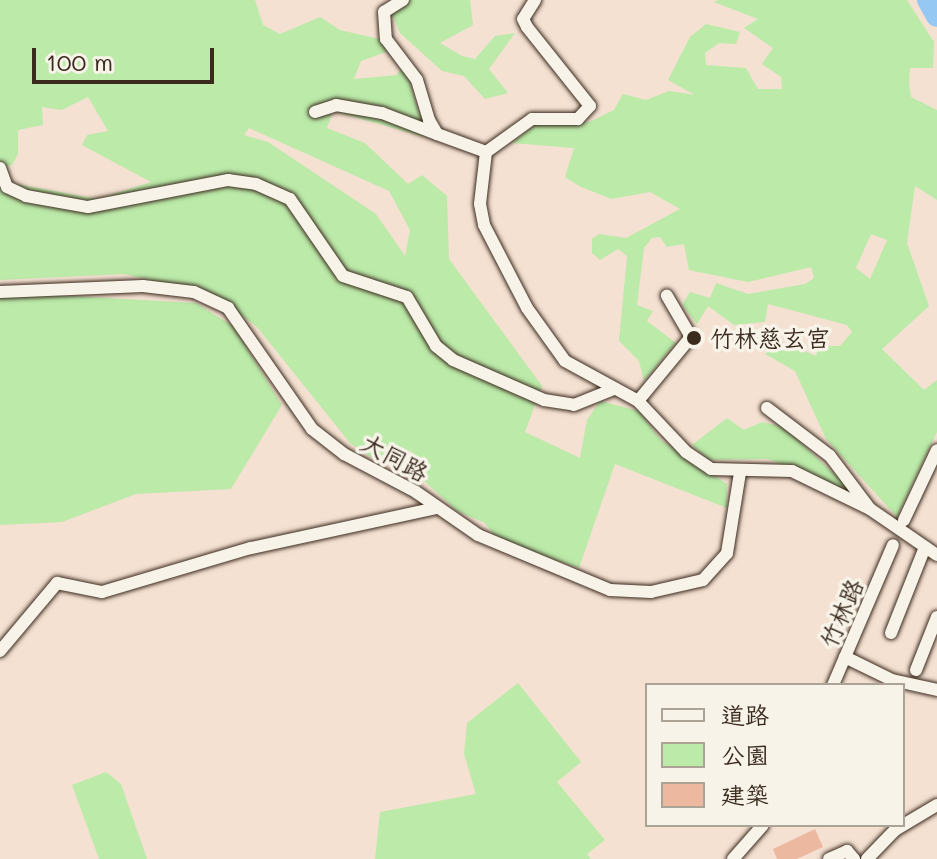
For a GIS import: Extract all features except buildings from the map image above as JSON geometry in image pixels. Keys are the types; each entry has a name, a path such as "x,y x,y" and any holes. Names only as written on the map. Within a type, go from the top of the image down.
{"street":[{"path":"403,0 384,12 386,39 417,80 437,134"},
{"path":"486,152 532,119 578,119 590,106 527,27 523,19 535,0"},
{"path":"315,112 336,105 382,113 486,152"},
{"path":"486,152 484,225 527,308 565,361 638,401 686,452 711,469 740,473 792,471 870,509 937,555"},
{"path":"0,168 7,187 26,196 88,207 228,180 256,184 290,199 343,276 407,297 436,346 453,360 544,400 574,405 614,389"},
{"name":"大同路","path":"0,292 143,286 194,292 216,303 251,335 312,429 478,535 610,590 651,592 703,580 727,553 740,473"},
{"path":"638,401 691,337 667,296"},
{"path":"767,408 830,456 870,509"},
{"path":"905,521 937,450"},
{"path":"0,651 57,583 102,592 251,548 436,508"},
{"path":"891,633 925,547"},
{"name":"竹林路","path":"834,683 892,550"},
{"path":"916,670 937,617"},
{"path":"845,657 892,680 937,690"},
{"path":"905,824 937,805"},
{"path":"733,859 761,827"},
{"path":"867,859 900,827"},
{"path":"829,859 847,851 854,859"}],"green space":[{"path":"0,0 255,0 263,25 280,34 320,17 340,30 388,41 389,51 361,61 354,79 397,75 404,64 419,113 446,143 333,111 327,128 365,143 408,184 422,175 447,196 449,259 542,386 525,432 580,458 587,420 600,401 639,411 661,440 727,484 727,508 615,464 579,568 498,540 485,523 457,511 421,478 411,450 401,462 383,465 350,443 257,327 214,295 124,274 0,280 0,181 98,199 151,182 82,145 87,135 108,131 88,97 62,110 42,107 43,125 18,130 18,154 12,165 0,168","holes":["249,128 389,191 410,230 405,256 376,214 268,142 244,135"]},
{"path":"398,0 470,0 473,25 440,43 462,56 475,59 495,36 515,33 489,69 508,93 485,99 464,76 442,71 400,33 392,14"},
{"path":"907,0 934,42 933,68 910,68 909,83 911,97 937,110 937,200 915,186 907,243 929,306 882,349 924,390 937,380 937,432 897,517 826,439 795,371 765,354 782,342 816,356 819,346 840,346 852,332 847,325 768,304 765,322 734,325 708,306 697,324 682,305 690,292 710,298 716,283 748,294 805,284 814,278 811,267 748,282 689,270 684,244 667,247 660,237 652,238 644,248 637,305 653,311 647,321 676,343 644,381 639,361 619,341 627,256 618,249 600,260 592,253 592,239 599,234 626,238 680,209 650,192 611,199 579,186 565,177 574,148 512,143 537,123 589,122 614,110 623,94 646,100 669,91 695,95 668,80 690,37 706,24 740,32 736,44 719,43 705,53 706,65 746,68 758,89 782,89 781,77 762,64 773,48 744,28 758,19 714,2","holes":["871,234 887,240 870,279 856,268"]},
{"path":"0,292 196,303 233,326 282,405 231,489 136,494 62,522 0,525"},
{"path":"727,418 744,430 762,422 784,427 856,494 768,459 709,460 692,445"},
{"path":"518,683 581,762 557,782 605,840 587,854 591,859 375,859 380,812 476,794 464,754 467,723"},
{"path":"106,772 121,784 147,859 99,859 72,785"}],"waterway":[{"path":"928,0 937,16"}],"place":[{"name":"竹林慈玄宮","path":"694,338"}]}
